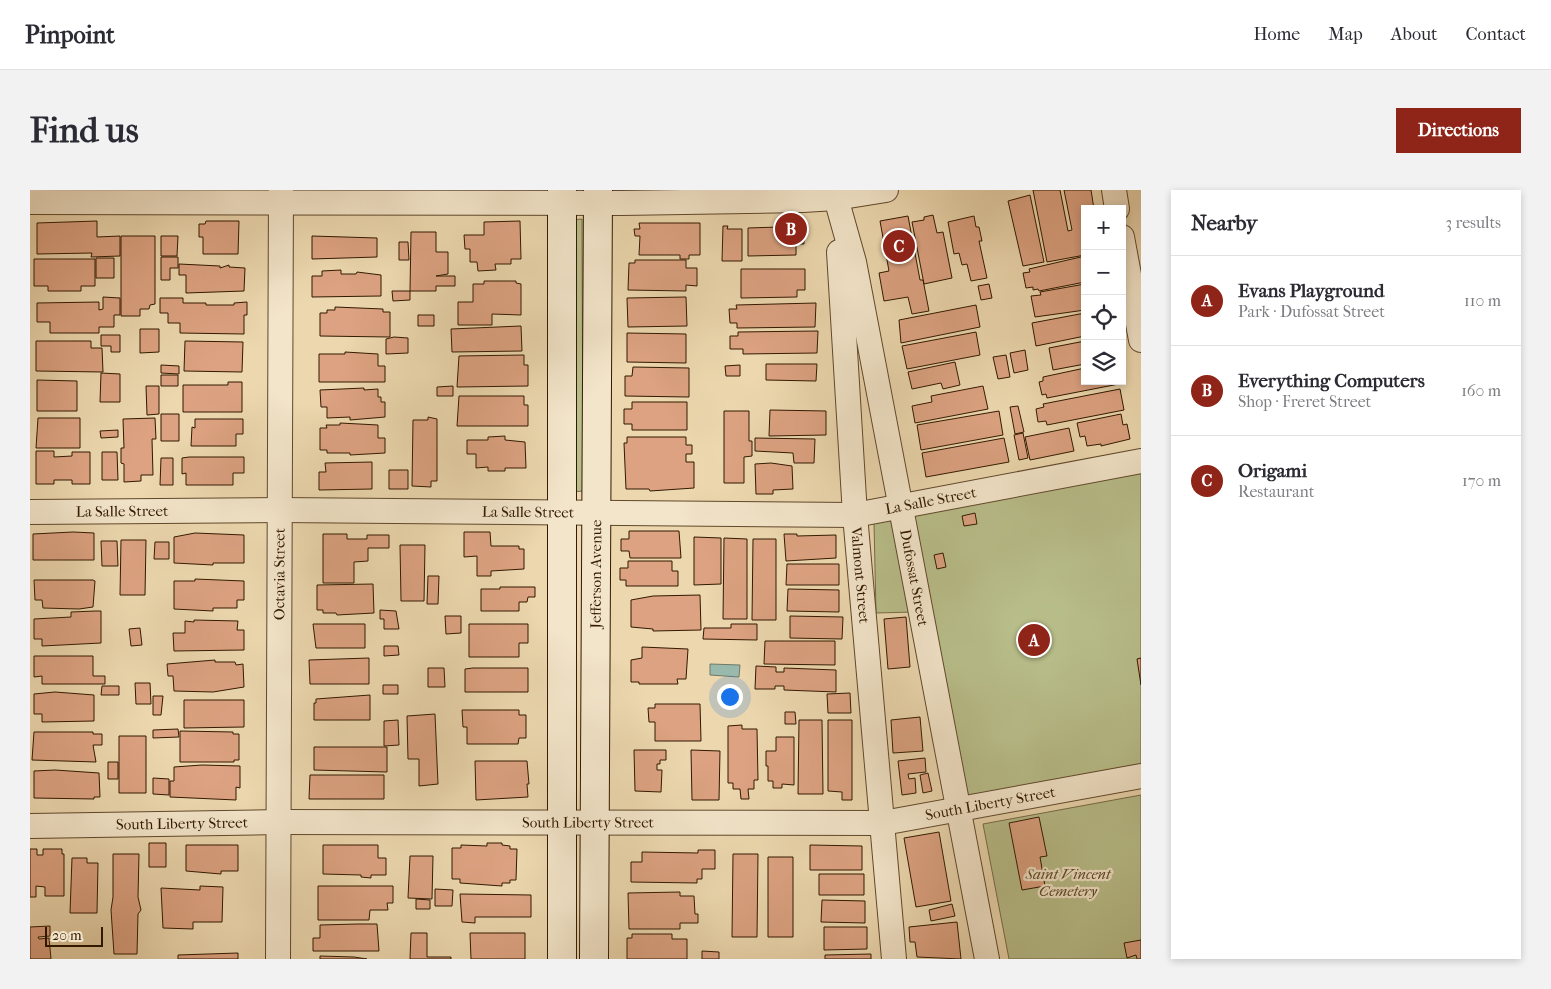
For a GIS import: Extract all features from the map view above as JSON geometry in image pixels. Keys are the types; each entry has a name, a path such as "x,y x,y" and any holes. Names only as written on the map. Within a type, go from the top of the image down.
{"street":[{"path":"30,202 281,196 598,197 836,194 886,190"},
{"path":"1114,190 1116,205"},
{"name":"Dufossat Street","path":"836,194 854,262 902,505 987,959"},
{"name":"Valmont Street","path":"836,194 855,515 894,959"},
{"name":"Octavia Street","path":"278,959 281,196"},
{"path":"562,196 562,959"},
{"name":"Jefferson Avenue","path":"594,959 593,822 598,197"},
{"path":"1124,250 1141,340"},
{"name":"La Salle Street","path":"30,512 280,510 562,514 855,515 1141,461"},
{"name":"South Liberty Street","path":"30,826 280,822 883,822 960,810 1141,776"}],"green space":[{"path":"582,219 583,491 570,492 571,220"},
{"path":"1141,461 1141,776 960,810 902,505"},
{"path":"890,518 914,612 876,613 874,523"},
{"name":"Saint Vincent Cemetery","path":"1141,795 1141,959 1009,959 983,824"}],"shaded area":[{"path":"710,664 740,665 739,677 710,675"}],"building":[{"path":"1033,190 1060,190 1068,231 1072,230 1064,190 1091,190 1093,205 1081,205 1081,256 1047,262"},
{"path":"1030,195 1044,262 1023,266 1008,201"},
{"path":"933,215 937,233 943,232 952,278 924,284 912,222 924,220 924,217"},
{"path":"908,216 920,280 923,280 929,311 912,314 908,297 884,301 879,273 889,271 880,221"},
{"path":"974,216 982,241 979,241 987,278 971,281 967,264 962,265 959,253 954,254 948,222"},
{"path":"97,221 97,237 120,236 120,256 91,257 92,253 37,254 37,223"},
{"path":"206,221 239,221 238,254 203,254 203,237 199,237 199,224 205,224"},
{"path":"520,221 521,259 511,259 511,264 495,264 496,270 478,271 477,262 470,262 470,249 465,249 464,235 484,235 484,222"},
{"path":"639,223 700,223 700,255 689,255 689,259 680,259 680,255 639,255 640,236 635,236 634,229 640,229"},
{"path":"779,223 804,223 804,244 796,244 796,255 748,256 748,228 779,227"},
{"path":"723,226 728,226 727,229 742,229 742,261 722,261"},
{"path":"411,232 436,232 436,252 448,252 448,274 436,276 455,276 455,286 436,286 436,291 410,291"},
{"path":"121,236 155,236 155,304 150,305 149,309 140,309 140,316 121,316"},
{"path":"161,236 178,236 177,256 161,256"},
{"path":"312,236 377,238 377,257 312,259"},
{"path":"399,242 408,242 409,260 399,260"},
{"path":"161,257 178,257 178,268 170,268 170,280 161,280"},
{"path":"1081,257 1081,283 1039,291 1038,289 1033,290 1033,287 1026,288 1023,273 1030,272 1029,269"},
{"path":"96,258 114,258 114,278 96,278"},
{"path":"34,259 95,259 95,286 81,286 81,291 48,291 48,286 34,286"},
{"path":"635,260 686,260 686,268 697,268 697,286 686,285 686,291 628,290 629,263 635,263"},
{"path":"179,264 220,266 220,268 229,265 229,267 245,268 244,291 186,293 186,275 179,275"},
{"path":"741,269 805,269 805,290 797,290 797,297 741,298"},
{"path":"341,270 341,274 356,274 357,272 381,275 381,296 312,297 312,276 322,276 322,271"},
{"path":"484,281 516,281 516,283 521,284 521,315 492,314 492,325 458,325 458,302 473,302 473,284 484,284"},
{"path":"989,284 992,298 981,300 978,286"},
{"path":"1081,285 1081,311 1035,317 1031,296 1041,295 1040,292"},
{"path":"392,291 410,291 410,300 393,301"},
{"path":"103,297 120,298 120,315 114,315 114,327 99,327 99,333 50,333 50,322 37,322 37,303 99,302 99,310 103,309"},
{"path":"686,297 687,326 628,327 627,298"},
{"path":"160,298 183,298 183,303 206,303 206,305 234,305 234,303 247,302 247,315 244,315 244,334 180,333 180,323 168,323 168,313 160,313"},
{"path":"816,303 815,327 737,328 737,323 730,323 729,309 737,309 736,305"},
{"path":"976,305 980,327 901,343 899,320"},
{"path":"335,307 383,309 383,312 390,312 390,337 320,336 320,313 327,313 327,310 335,310"},
{"path":"1081,314 1081,337 1036,346 1032,323"},
{"path":"418,315 434,315 434,326 418,326"},
{"path":"521,326 522,351 452,352 451,329"},
{"path":"140,329 159,329 159,352 140,353"},
{"path":"818,331 817,353 743,354 743,349 730,349 730,336 738,336 738,332"},
{"path":"976,332 980,355 907,369 902,346"},
{"path":"627,333 686,334 686,363 627,362"},
{"path":"101,335 120,335 120,352 111,352 111,346 101,346"},
{"path":"394,337 408,338 408,353 386,354 386,339"},
{"path":"36,341 91,341 91,348 102,348 103,372 36,371"},
{"path":"185,341 243,342 242,372 184,371"},
{"path":"1081,342 1081,365 1053,370 1049,348"},
{"path":"1025,350 1028,370 1014,373 1010,353"},
{"path":"345,352 378,354 378,366 385,366 385,382 319,382 319,354 345,354"},
{"path":"524,355 524,365 528,365 528,386 457,387 459,356"},
{"path":"1006,355 1010,377 998,379 993,357"},
{"path":"955,362 960,385 943,389 941,383 912,389 908,372"},
{"path":"766,364 817,364 816,381 766,380"},
{"path":"161,365 179,366 179,374 161,373"},
{"path":"740,365 740,376 726,376 725,366"},
{"path":"633,367 689,368 689,397 625,396 625,376 632,376"},
{"path":"1081,369 1081,385 1114,385 1047,398 1046,394 1042,395 1039,382 1043,381 1043,377"},
{"path":"101,373 120,374 120,402 100,402"},
{"path":"161,375 178,375 178,386 161,386"},
{"path":"37,380 77,381 77,411 37,411"},
{"path":"228,382 242,382 242,412 183,412 183,385 228,385"},
{"path":"146,386 159,386 159,414 147,415"},
{"path":"453,386 453,396 437,396 437,387"},
{"path":"983,386 988,409 915,423 912,406 932,402 931,396"},
{"path":"364,388 364,390 378,389 378,397 381,397 381,402 385,402 385,417 350,420 350,417 327,418 327,407 321,407 320,390"},
{"path":"1120,389 1124,410 1047,425 1046,421 1038,422 1036,409 1044,407 1043,404"},
{"path":"459,396 524,396 524,405 528,405 528,426 457,426"},
{"path":"632,402 687,402 687,430 632,430 632,424 624,424 624,409 632,409"},
{"path":"1018,406 1024,432 1015,434 1010,407"},
{"path":"770,410 826,411 826,435 769,436"},
{"path":"724,411 749,411 749,441 752,441 752,456 744,457 744,483 724,483"},
{"path":"999,411 1003,435 921,450 917,425"},
{"path":"161,414 179,414 179,441 161,441"},
{"path":"1121,414 1123,425 1127,424 1130,439 1101,446 1101,444 1087,446 1085,436 1080,437 1077,423"},
{"path":"428,417 437,419 437,481 431,481 431,487 412,486 413,420 428,420"},
{"path":"38,418 80,418 80,448 36,448"},
{"path":"155,418 156,439 152,439 153,475 141,475 141,481 124,482 124,464 121,463 121,448 124,448 123,419"},
{"path":"195,419 243,419 243,434 236,434 236,446 191,446 192,427 195,428"},
{"path":"340,423 378,425 378,438 385,438 385,453 350,455 350,453 327,453 327,450 320,450 320,428 327,428 326,425 340,425"},
{"path":"1069,428 1074,451 1030,460 1025,437"},
{"path":"118,430 118,437 101,438 100,431"},
{"path":"1023,433 1028,458 1019,460 1014,435"},
{"path":"505,436 505,440 525,442 526,468 505,468 505,471 488,471 488,467 476,468 476,454 467,454 467,440 488,440 488,437"},
{"path":"627,437 686,437 686,445 692,445 692,454 686,454 686,462 694,462 694,488 650,491 649,489 626,489 624,443 627,443"},
{"path":"755,438 815,439 814,463 794,463 793,453 755,451"},
{"path":"1004,438 1009,462 926,477 922,453"},
{"path":"36,451 54,451 54,457 72,456 72,452 90,452 90,484 72,484 72,480 54,480 54,484 36,484"},
{"path":"102,452 117,452 118,480 102,480"},
{"path":"244,457 244,473 233,473 233,485 186,485 186,473 182,474 182,458"},
{"path":"161,458 173,458 173,485 160,485"},
{"path":"372,462 372,489 319,490 319,472 326,472 325,463"},
{"path":"771,463 792,466 793,489 773,490 773,494 756,494 755,464"},
{"path":"389,470 408,470 408,489 389,489"},
{"path":"975,513 977,524 964,526 962,516"},
{"path":"629,531 679,531 681,558 630,558 629,551 621,551 621,539 629,539"},
{"path":"464,532 490,532 491,546 519,546 519,549 524,549 524,569 491,571 491,576 477,576 477,556 464,557"},
{"path":"94,533 94,560 33,560 33,534"},
{"path":"195,533 244,535 244,563 213,563 213,565 174,563 174,537"},
{"path":"323,534 347,534 347,539 367,539 367,535 389,535 389,548 368,548 368,561 354,562 354,583 323,583"},
{"path":"784,534 797,534 797,536 836,535 836,558 786,561"},
{"path":"694,537 721,538 721,584 694,585"},
{"path":"724,538 747,539 747,619 723,619"},
{"path":"753,539 776,539 776,620 752,620"},
{"path":"121,540 146,540 145,595 120,595"},
{"path":"101,541 117,541 118,566 102,566"},
{"path":"155,542 169,542 169,559 154,559"},
{"path":"400,545 425,545 424,601 401,601"},
{"path":"943,553 946,567 937,569 934,555"},
{"path":"628,561 672,561 672,571 678,571 678,586 626,586 626,580 620,580 620,568 628,568"},
{"path":"787,564 839,564 839,585 786,585"},
{"path":"428,576 439,576 438,604 427,604"},
{"path":"195,579 244,581 244,600 237,600 237,608 213,608 213,611 174,609 174,581 195,581"},
{"path":"34,580 93,580 95,581 93,607 79,609 43,608 42,600 35,600"},
{"path":"373,584 374,613 337,615 336,613 323,613 323,610 317,610 317,585"},
{"path":"500,587 535,587 535,597 528,597 527,602 519,602 519,611 481,611 481,589 500,589"},
{"path":"788,589 839,590 839,612 787,611"},
{"path":"700,595 701,630 653,631 653,629 631,627 631,600 653,596"},
{"path":"380,610 396,611 399,629 384,629 384,619 380,619"},
{"path":"101,611 101,643 42,646 42,639 34,639 34,619 71,617 71,612"},
{"path":"445,616 461,616 461,633 446,634"},
{"path":"790,616 843,617 842,639 790,638"},
{"path":"906,617 910,667 888,669 884,619"},
{"path":"194,620 238,621 237,630 244,630 244,650 174,651 173,633 185,633 185,621 194,622"},
{"path":"313,624 365,624 365,648 316,648"},
{"path":"469,624 528,624 528,643 519,643 519,657 469,657"},
{"path":"731,624 757,624 757,640 703,639 704,628 731,628"},
{"path":"140,628 142,645 131,646 129,629"},
{"path":"765,641 835,641 835,665 764,664"},
{"path":"384,646 398,646 399,655 384,656"},
{"path":"642,647 688,649 686,679 677,679 678,684 639,684 639,682 631,682 631,660 642,658"},
{"path":"34,656 93,656 93,676 105,676 105,684 42,684 42,676 34,677"},
{"path":"369,658 369,684 310,684 309,660"},
{"path":"1141,658 1141,685 1137,659"},
{"path":"215,660 215,662 235,662 236,665 243,664 244,687 213,692 174,691 173,676 168,676 167,664"},
{"path":"756,666 776,667 776,672 784,672 784,668 836,670 836,692 784,690 784,686 775,686 775,689 755,689"},
{"path":"428,668 444,668 445,687 428,687"},
{"path":"528,668 528,692 465,692 465,669"},
{"path":"135,683 150,683 151,704 136,704"},
{"path":"383,685 398,685 398,694 383,694"},
{"path":"102,686 119,686 119,695 101,695"},
{"path":"55,692 94,695 94,721 42,722 42,714 34,714 34,694"},
{"path":"850,693 851,713 828,713 827,694"},
{"path":"370,695 370,720 314,720 314,703 316,703 316,699"},
{"path":"153,696 163,696 161,715 153,715"},
{"path":"184,700 244,700 244,727 184,728"},
{"path":"655,704 700,704 701,741 655,741 655,722 649,722 648,708 655,708"},
{"path":"462,710 519,710 519,715 526,715 526,738 519,738 518,744 467,744 467,727 463,727"},
{"path":"785,712 795,712 796,724 785,724"},
{"path":"435,714 438,784 419,786 419,759 408,759 407,716"},
{"path":"920,717 923,751 893,753 891,720"},
{"path":"398,720 399,745 384,746 384,721"},
{"path":"799,720 822,720 823,794 798,794"},
{"path":"828,720 852,720 852,800 842,800 842,792 828,791"},
{"path":"742,725 742,729 757,729 758,780 754,780 754,789 748,789 749,799 741,799 740,789 733,789 733,783 728,783 728,726"},
{"path":"178,729 179,737 153,738 153,730"},
{"path":"180,731 233,732 233,734 239,734 239,760 234,760 234,762 180,762"},
{"path":"34,732 93,732 93,734 102,734 102,745 93,745 96,762 32,760"},
{"path":"119,736 146,736 146,793 119,793"},
{"path":"776,737 794,737 794,785 782,784 782,788 773,788 773,781 768,781 768,766 766,766 766,751 776,751"},
{"path":"314,747 387,747 387,772 314,770"},
{"path":"634,750 666,750 666,760 660,760 660,764 657,764 657,770 662,770 661,792 635,791"},
{"path":"691,750 720,751 719,800 692,800"},
{"path":"925,758 926,772 908,774 909,779 915,778 916,793 902,795 898,761"},
{"path":"475,761 527,761 528,797 476,800"},
{"path":"108,762 118,762 118,779 108,779"},
{"path":"202,765 240,766 240,788 236,787 236,800 170,797 170,781 174,781 174,767"},
{"path":"55,770 99,773 100,797 94,797 94,799 34,798 34,771"},
{"path":"928,773 932,791 923,793 920,775"},
{"path":"310,775 384,775 384,799 309,799"},
{"path":"153,778 169,779 169,795 153,794"},
{"path":"1039,817 1047,856 1040,857 1045,886 1022,890 1009,823"},
{"path":"939,832 951,901 916,907 904,838"},
{"path":"149,843 166,843 166,867 149,867"},
{"path":"487,843 502,843 502,845 510,846 510,849 517,849 516,880 510,880 510,883 502,883 502,886 460,883 460,879 452,879 452,848 461,848 461,845 487,846"},
{"path":"186,845 238,845 238,871 221,871 221,874 186,871"},
{"path":"323,845 378,845 378,858 386,858 386,875 371,875 371,878 361,877 361,875 323,874"},
{"path":"810,845 862,846 862,870 810,870"},
{"path":"30,849 37,849 37,855 43,855 43,849 62,849 62,854 64,854 64,896 45,896 45,887 36,886 36,897 30,897"},
{"path":"698,850 715,850 715,869 702,869 702,879 697,879 697,883 631,882 631,862 642,862 642,852 698,853"},
{"path":"113,854 139,854 138,897 141,910 138,914 137,954 114,954 111,910 113,897"},
{"path":"733,854 758,854 757,937 732,937"},
{"path":"410,856 433,856 432,899 408,898"},
{"path":"768,857 793,857 793,937 768,937"},
{"path":"72,858 87,858 87,863 98,863 97,913 70,913"},
{"path":"819,874 864,874 864,895 819,895"},
{"path":"200,886 223,887 222,922 193,922 193,929 163,928 161,888 200,890"},
{"path":"318,886 393,886 393,903 387,903 388,910 370,910 369,920 318,920"},
{"path":"435,889 453,890 452,906 435,906"},
{"path":"680,892 680,896 694,896 695,914 698,914 698,923 680,923 680,929 629,929 628,893"},
{"path":"460,894 531,895 531,917 475,917 475,923 462,922"},
{"path":"416,899 430,900 430,909 416,909"},
{"path":"822,900 865,901 865,923 821,922"},
{"path":"952,904 955,916 931,921 929,910"},
{"path":"957,922 961,959 917,957 915,942 910,942 909,927"},
{"path":"377,924 379,951 313,951 313,938 320,938 320,925"},
{"path":"50,926 50,936 38,937 39,939 49,938 51,959 30,959 30,927"},
{"path":"824,927 867,927 867,949 824,950"},
{"path":"411,933 427,933 427,957 451,957 451,959 410,959"},
{"path":"470,933 525,933 525,959 471,959"},
{"path":"632,934 672,934 672,939 687,939 687,959 627,959 627,938 632,938"},
{"path":"1141,940 1141,959 1137,959 1136,955 1127,958 1124,943"},
{"path":"702,951 719,952 719,959 702,959"},
{"path":"238,953 238,959 178,959 178,955"},
{"path":"871,954 871,959 825,959 825,955"},
{"path":"320,956 354,957 367,959 320,959"}],"place":[{"name":"Everything Computers","path":"791,229"},
{"name":"Origami","path":"899,246"},
{"name":"Evans Playground","path":"1034,640"}]}
